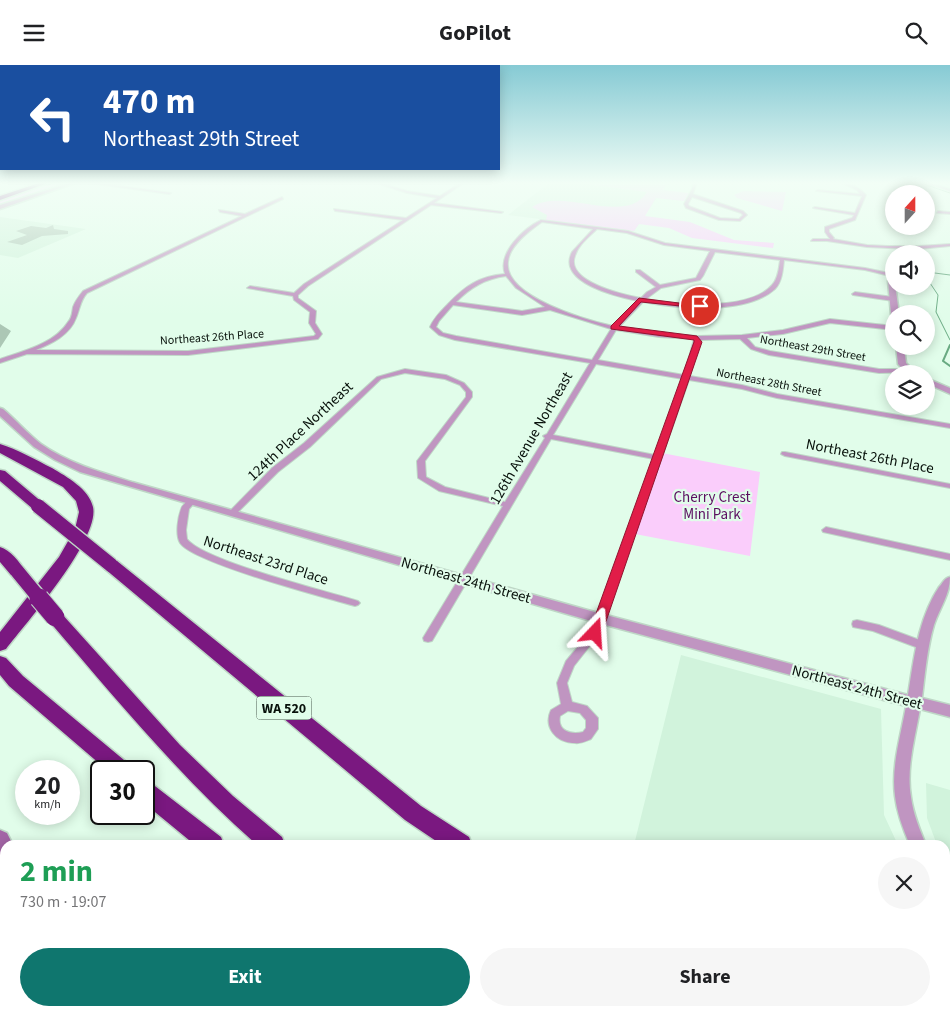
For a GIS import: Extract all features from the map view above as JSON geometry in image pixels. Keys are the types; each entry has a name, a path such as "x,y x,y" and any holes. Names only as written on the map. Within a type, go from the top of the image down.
{"highway":[{"path":"0,448 73,488 83,500 86,517 82,532 69,553 0,644"},
{"name":"WA 520","path":"0,474 368,777 413,813 454,840"},
{"path":"0,552 174,751 225,803 268,840"},
{"path":"0,663 16,681 110,760"},
{"path":"155,799 206,840"}],"street":[{"path":"0,361 25,352 67,328 73,320 74,305 85,292 219,227"},
{"path":"250,288 296,295 306,285 395,227"},
{"path":"534,227 508,252 504,265 506,275 516,287 550,308"},
{"path":"591,227 635,233 657,243 865,269 885,275"},
{"path":"828,227 826,228 827,232 832,238"},
{"path":"596,228 573,255 571,261 575,272 597,287 639,300 700,306 734,303 762,295 776,283 782,259"},
{"path":"813,240 832,238 850,243 885,247"},
{"path":"935,246 950,245"},
{"path":"638,271 659,287 698,279 713,250"},
{"path":"436,331 433,324 479,279 493,275 506,275"},
{"name":"126th Avenue Northeast","path":"428,638 592,361 614,328 639,300 659,287"},
{"path":"854,294 893,299"},
{"name":"Northeast 26th Place","path":"25,352 188,353 316,338 319,334 312,323 313,311 296,299 296,295"},
{"path":"893,295 894,305"},
{"name":"Northeast 29th Street","path":"453,303 522,313 550,308 614,328 697,338 742,337 753,348 769,353 885,371"},
{"path":"742,337 783,332 823,322 846,321 885,327"},
{"name":"Northeast 28th Street","path":"436,331 455,338 687,377 742,387 777,396 950,426"},
{"path":"567,706 562,683 570,664 595,633 601,619 687,377 697,338"},
{"name":"124th Place Northeast","path":"232,513 275,470 307,445 374,380 405,371 446,377 466,387 469,397 421,461 422,479 442,489 508,505"},
{"path":"935,384 950,391"},
{"name":"Northeast 24th Street","path":"0,411 38,445 84,471 601,619 950,711"},
{"path":"548,436 659,458"},
{"name":"Northeast 26th Place","path":"785,454 950,486"},
{"name":"Northeast 23rd Place","path":"191,502 185,508 182,536 184,542 192,550 355,603"},
{"path":"826,530 950,557"},
{"path":"916,840 908,819 902,792 902,766 914,703 921,645 934,607 950,581"},
{"path":"857,624 875,628 921,645"}],"shaded area":[{"path":"0,227 86,229 18,258 0,255"},
{"path":"605,227 636,227 634,231"},
{"path":"681,655 881,709 884,815 896,840 635,840"},
{"path":"926,783 950,790 950,840 935,840 927,818"}],"green space":[{"path":"605,227 637,227 634,231"},
{"path":"664,227 703,227 734,240 774,243 773,248 692,238"},
{"name":"Cherry Crest Mini Park","path":"662,453 760,472 750,556 635,534"}],"building":[{"path":"27,227 54,227 68,231 68,234 42,236 22,245 7,242 27,235 16,231"},
{"path":"0,324 11,331 0,348"}],"waterway":[{"path":"935,273 950,275"},
{"path":"935,290 938,295 936,312 950,340"},
{"path":"950,345 943,361 950,366"}],"route":[{"path":"595,633 659,458 698,342 697,338 659,335 614,328 639,300 700,306"}]}
